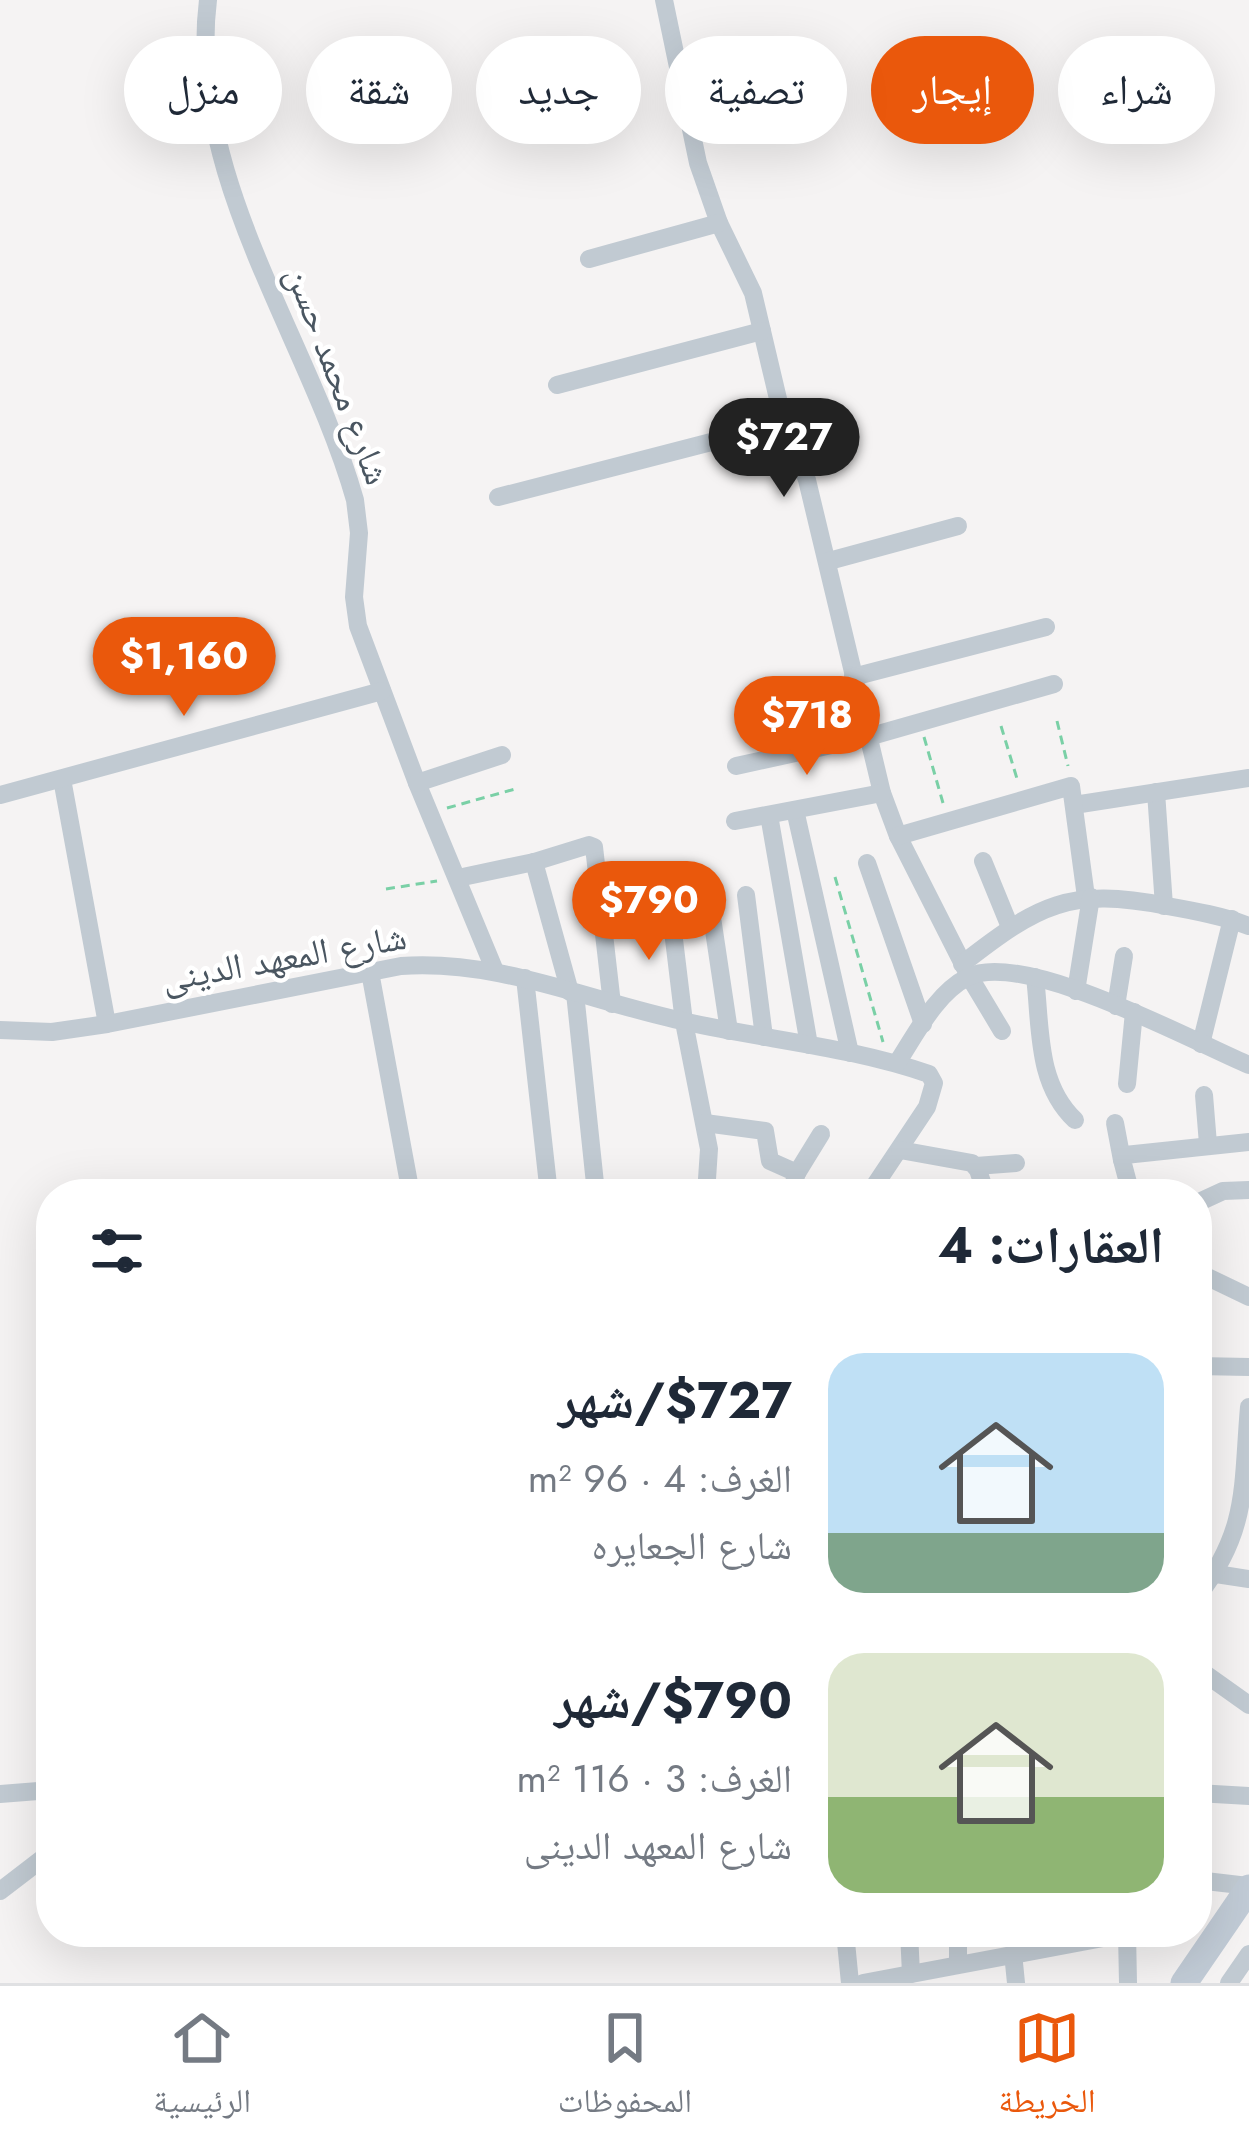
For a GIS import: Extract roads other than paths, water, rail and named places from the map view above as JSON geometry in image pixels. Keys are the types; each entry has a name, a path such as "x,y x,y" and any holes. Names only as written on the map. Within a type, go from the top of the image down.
{"main road":[{"path":"1212,1944 1249,1887"},
{"path":"1184,1983 1210,1947"}],"street":[{"name":"شارع محمد حسن","path":"208,0 206,59 226,176 351,484 359,533 355,610 417,783 495,970"},
{"path":"664,0 698,163 719,223 753,293 785,422 807,480 882,794 898,836 1002,1031"},
{"path":"590,260 719,223"},
{"path":"557,386 762,331"},
{"path":"498,497 785,422"},
{"path":"829,561 958,526"},
{"path":"853,677 1046,627"},
{"path":"736,766 868,737 1054,684"},
{"path":"0,795 382,691"},
{"path":"417,783 502,755"},
{"path":"898,836 1023,800 1156,792 1249,778"},
{"path":"62,779 107,1024"},
{"path":"1156,792 1164,905"},
{"path":"734,821 882,794"},
{"path":"1072,796 1089,897 1076,991"},
{"path":"795,810 850,1053"},
{"path":"769,814 809,1046"},
{"path":"458,878 534,862 589,844 594,847 612,1004"},
{"path":"983,861 1010,927"},
{"path":"534,862 572,992 594,1179"},
{"path":"867,863 923,1024"},
{"path":"746,895 764,1037"},
{"path":"893,1061 966,970 1010,927 1039,910 1089,897 1164,905 1240,922 1201,1045"},
{"path":"669,898 683,1022 709,1149 707,1179"},
{"path":"710,904 729,1031"},
{"path":"1124,956 1127,1084"},
{"name":"شارع المعهد الدينى","path":"0,1030 52,1032 107,1024 424,964 495,970 683,1022 893,1061 929,1073 934,1083 927,1107 900,1150"},
{"path":"966,970 1035,977 1125,1009 1249,1065"},
{"path":"370,972 408,1179"},
{"path":"1035,977 1045,1070 1053,1092 1075,1120"},
{"path":"525,978 547,1179"},
{"path":"1204,1095 1208,1144"},
{"path":"705,1123 761,1128 767,1136 770,1161 797,1173"},
{"path":"1115,1123 1127,1179"},
{"path":"795,1179 821,1134"},
{"path":"1122,1160 1128,1154 1249,1142"},
{"path":"880,1179 900,1150 976,1166 1016,1163"},
{"path":"976,1166 981,1179"},
{"path":"1212,1196 1249,1190"},
{"path":"1212,1279 1249,1297"},
{"path":"1212,1366 1249,1367"},
{"path":"1212,1579 1244,1521 1249,1407"},
{"path":"1216,1574 1249,1579"},
{"path":"1212,1679 1249,1705"},
{"path":"0,1795 36,1791"},
{"path":"1212,1794 1249,1796"},
{"path":"0,1891 36,1863"},
{"path":"1212,1882 1249,1887"},
{"path":"1212,1925 1226,1924"},
{"path":"846,1947 850,1983"},
{"path":"900,1978 906,1947"},
{"path":"863,1983 950,1971 1046,1947"},
{"path":"1128,1983 1129,1947"},
{"path":"1013,1953 1016,1983"},
{"path":"1229,1983 1249,1954"}]}
